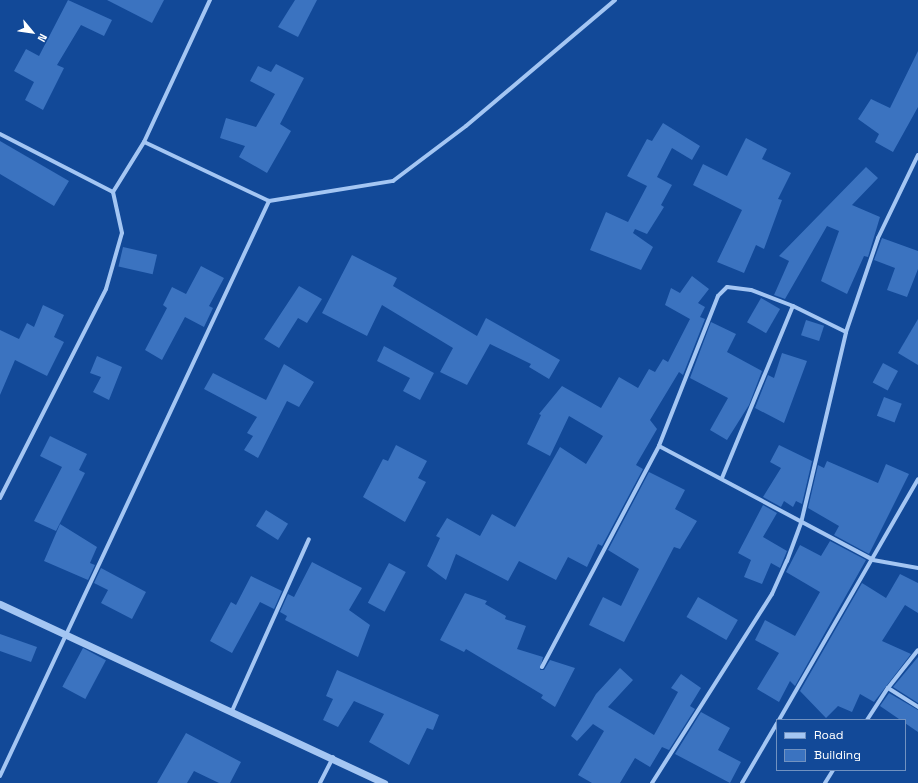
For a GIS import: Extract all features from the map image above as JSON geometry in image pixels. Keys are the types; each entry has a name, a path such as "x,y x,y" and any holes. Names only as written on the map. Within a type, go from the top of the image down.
{"street":[{"path":"0,498 106,289 122,233 113,192 144,142 210,0"},
{"path":"144,142 269,200 393,181 466,126 615,0"},
{"path":"0,134 113,192"},
{"path":"652,783 772,594 800,523 846,332 878,238 918,155"},
{"path":"0,776 68,635 269,200"},
{"path":"542,667 659,446 718,296 727,287 739,289 793,306 846,332"},
{"path":"722,478 793,306"},
{"path":"659,446 722,478 800,523 873,560 918,568"},
{"path":"780,719 873,560 918,478"},
{"path":"232,711 309,539"},
{"path":"0,604 333,757 384,783"},
{"path":"868,719 888,688 918,650"},
{"path":"888,688 918,706"},
{"path":"742,783 776,725"},
{"path":"320,783 333,757"},
{"path":"824,783 832,771"}],"building":[{"path":"68,0 112,20 104,36 81,25 57,65 64,68 43,110 25,100 34,82 14,71 26,49 39,56"},
{"path":"107,0 164,0 152,23"},
{"path":"295,0 317,0 298,37 278,27"},
{"path":"918,51 918,107 893,152 875,142 879,134 858,119 871,99 890,108"},
{"path":"276,64 304,78 280,124 291,131 267,173 239,157 245,146 220,138 226,118 256,127 275,94 250,81 258,66 271,72"},
{"path":"663,123 700,146 692,160 672,148 657,177 672,185 661,205 664,207 647,234 635,229 633,233 653,247 641,270 590,250 606,212 628,222 647,186 627,176 647,139 652,141"},
{"path":"746,138 767,149 762,159 791,173 778,199 782,200 764,249 756,245 744,273 717,262 742,210 693,185 703,164 727,176"},
{"path":"0,141 69,181 54,206 0,174"},
{"path":"866,167 878,178 852,205 880,217 868,257 864,256 847,294 821,281 839,231 827,226 785,299 774,295 789,261 779,256"},
{"path":"882,238 918,251 918,269 907,297 887,290 895,268 874,260"},
{"path":"123,247 157,255 153,274 119,266"},
{"path":"352,255 397,278 393,286 477,336 486,318 560,360 549,379 529,367 531,364 490,344 467,385 440,372 453,348 382,305 367,336 322,313"},
{"path":"201,266 224,278 209,306 213,308 204,327 185,317 162,360 145,350 167,308 163,305 172,287 186,294"},
{"path":"692,276 709,289 698,303 705,307 700,317 705,319 683,375 679,372 650,420 657,429 636,465 643,469 602,546 598,544 587,567 568,557 556,580 519,561 508,581 456,554 446,580 427,566 440,538 436,536 447,518 480,536 492,514 515,527 560,447 586,464 603,436 569,416 550,456 527,444 541,415 539,414 562,386 601,408 619,377 638,388 649,369 655,372 663,359 668,362 690,319 665,305 671,288 680,293"},
{"path":"299,286 322,299 307,323 298,318 279,348 264,339"},
{"path":"761,298 780,309 766,333 747,322"},
{"path":"43,305 64,315 54,337 64,342 47,376 15,360 0,395 0,330 19,339 27,323 34,327"},
{"path":"918,319 918,365 898,353"},
{"path":"806,320 824,326 819,341 801,335"},
{"path":"711,322 736,334 727,352 762,371 749,405 727,440 710,430 728,398 690,378"},
{"path":"384,346 434,373 420,400 403,391 410,378 377,361"},
{"path":"782,353 807,361 784,423 755,408 768,375 774,378"},
{"path":"97,356 122,367 109,400 93,392 101,377 90,373"},
{"path":"883,363 898,371 888,390 873,382"},
{"path":"284,364 314,382 299,407 287,401 258,458 244,450 253,436 247,433 257,417 204,389 213,373 266,400"},
{"path":"884,397 902,404 895,422 877,416"},
{"path":"50,436 87,454 79,470 85,473 56,531 34,521 62,467 40,456"},
{"path":"396,445 427,461 418,478 426,482 405,522 363,497 383,459 388,461"},
{"path":"779,445 812,461 802,504 796,501 793,507 784,501 781,507 763,497 781,468 770,462"},
{"path":"827,461 878,483 886,464 909,474 869,554 834,535 839,526 808,508 818,465 824,468"},
{"path":"649,472 685,490 675,509 697,521 680,549 674,547 624,642 589,625 603,597 621,606 639,569 608,550"},
{"path":"763,505 777,513 763,537 787,551 780,568 771,563 762,584 744,577 751,560 738,553"},
{"path":"266,510 288,524 278,540 256,526"},
{"path":"60,524 97,547 90,563 95,565 88,580 44,561"},
{"path":"830,541 866,560 795,686 790,681 779,702 757,689 779,653 755,640 765,620 795,636 820,592 786,572 800,545 821,556"},
{"path":"312,562 362,588 349,610 370,625 358,657 285,620 287,616 280,612 288,594 294,597"},
{"path":"389,563 406,572 385,612 368,603"},
{"path":"101,568 146,592 132,619 101,603 108,590 94,583"},
{"path":"900,574 918,583 918,613 905,605 882,641 911,654 874,702 860,694 852,712 838,706 826,718 800,691 862,583 886,598"},
{"path":"251,576 282,591 274,609 260,602 232,653 210,641 231,602 236,605"},
{"path":"465,593 487,601 485,604 506,616 505,619 526,626 517,649 543,657 540,670 544,670 550,660 575,668 555,707 541,698 543,695 466,649 464,652 440,640"},
{"path":"698,597 738,620 726,640 686,617"},
{"path":"0,634 37,647 31,662 0,651"},
{"path":"83,648 106,660 85,699 62,687"},
{"path":"918,657 918,703 893,687"},
{"path":"620,668 633,680 608,707 654,735 678,692 671,688 681,674 701,688 690,706 695,709 669,750 662,747 650,767 635,758 620,783 592,783 578,775 604,731 593,724 577,741 571,736 596,694"},
{"path":"337,670 439,715 433,730 427,728 409,765 369,742 384,714 354,701 338,727 323,720 333,699 326,696"},
{"path":"889,693 918,710 918,732 906,724 906,719 899,719 880,706"},
{"path":"701,712 730,728 718,750 741,762 730,783 675,754"},
{"path":"186,733 241,762 230,783 219,783 194,771 187,783 157,783"}]}
